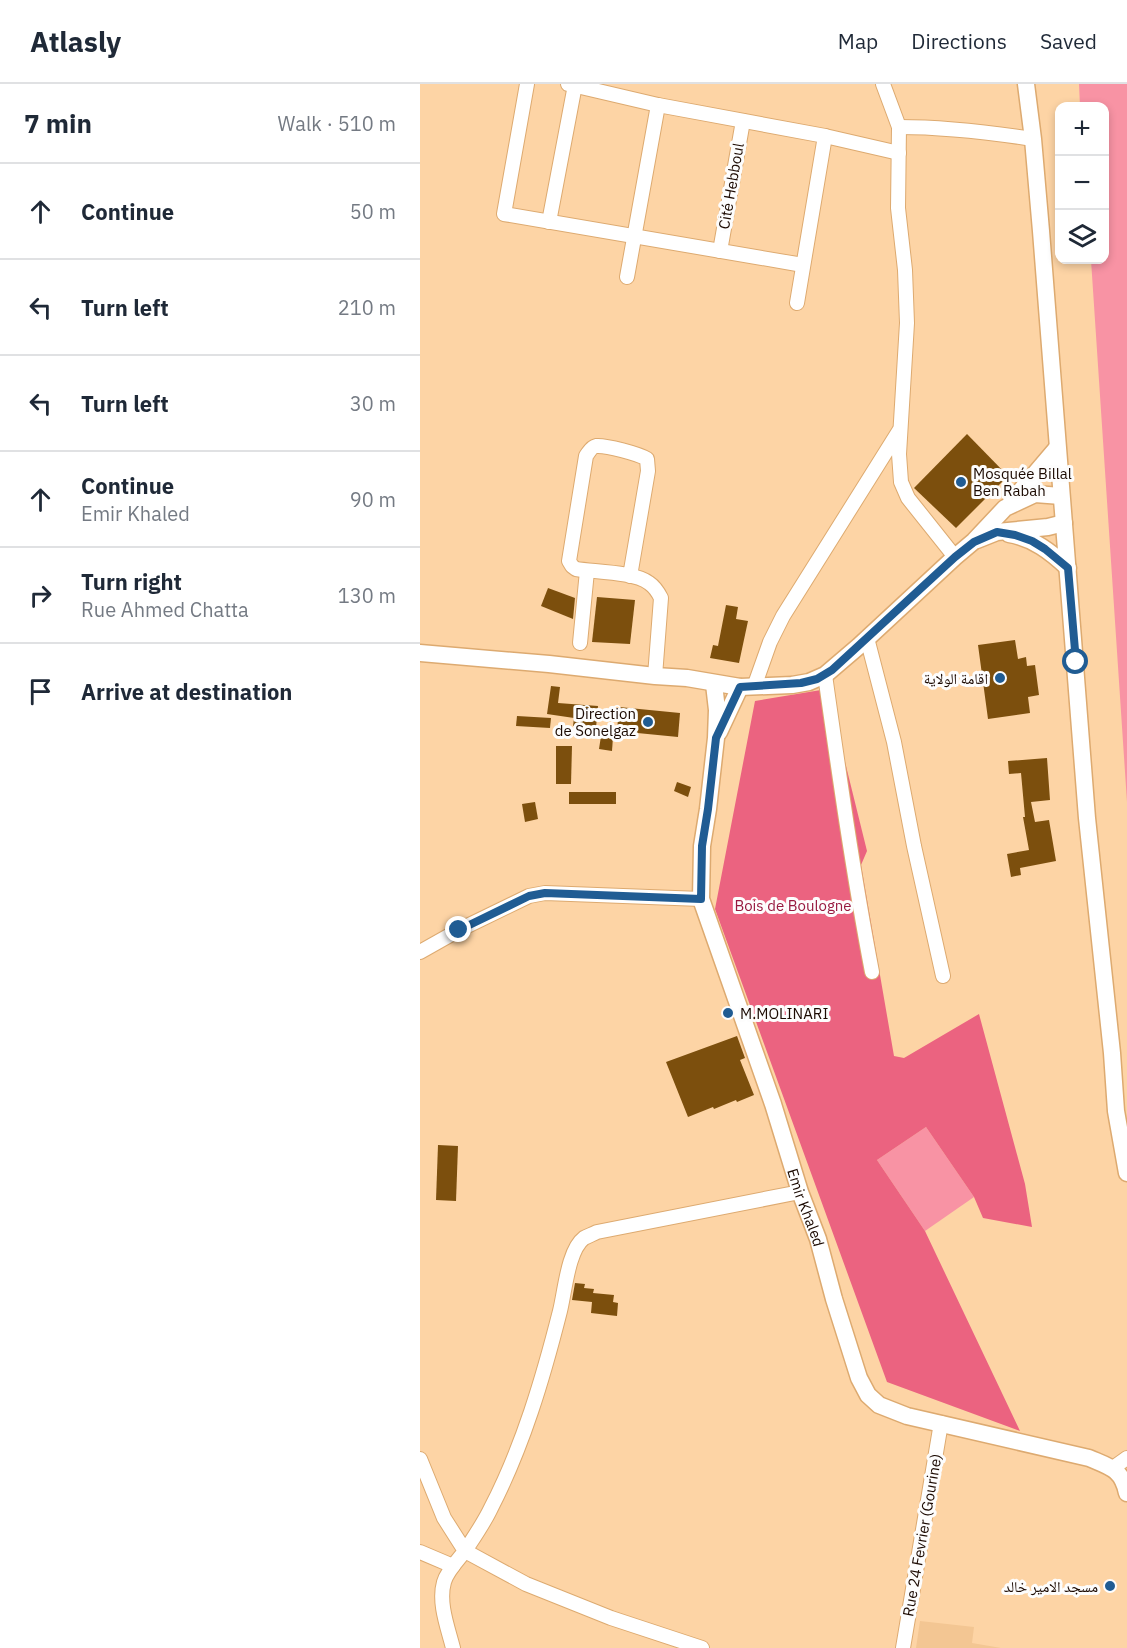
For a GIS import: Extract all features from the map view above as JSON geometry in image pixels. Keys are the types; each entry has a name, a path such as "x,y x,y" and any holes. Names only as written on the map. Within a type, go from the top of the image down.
{"street":[{"path":"527,84 504,214 803,265"},
{"path":"884,84 899,127 898,208 905,270 907,323 899,454 902,482 908,498 955,557"},
{"path":"1026,84 1033,139 1087,818 1116,1111 1127,1173"},
{"path":"549,222 571,85 658,105 825,136 899,153"},
{"path":"627,277 658,105"},
{"name":"Cité Hebboul","path":"720,251 743,121"},
{"path":"899,127 973,130 1033,139"},
{"path":"797,303 825,136"},
{"path":"716,738 747,687 783,616 900,429"},
{"path":"630,576 648,471 647,459 641,455 597,446 591,448 586,456 570,561 576,569 630,576 647,581 656,589 661,598 655,676"},
{"path":"420,653 687,678 714,684 747,687 809,682 825,675 974,542 1057,448"},
{"path":"1005,508 1035,494 1061,496"},
{"path":"974,542 997,532 1048,527 1064,523"},
{"path":"997,532 1032,541 1055,556 1068,568"},
{"path":"580,643 587,571"},
{"path":"867,638 894,742 943,976"},
{"path":"825,675 844,807 872,972"},
{"path":"714,684 717,710 716,738"},
{"name":"Emir Khaled","path":"716,738 702,846 701,899 818,1239 859,1378 868,1395 879,1405 907,1416 1089,1458 1113,1468"},
{"path":"420,951 529,896 545,893 701,899"},
{"path":"453,1648 444,1609 444,1581 491,1509 525,1430 542,1378 577,1246 584,1238 597,1232 800,1192"},
{"name":"Rue 24 Fevrier (Gourine)","path":"903,1648 941,1423"},
{"path":"1127,1458 1113,1468 1119,1473 1127,1493"},
{"path":"420,1459 444,1518 465,1551 526,1584 611,1618 702,1648"},
{"path":"420,1552 453,1566"}],"shaded area":[{"path":"1079,84 1127,84 1127,802 1091,264 1109,264 1109,102 1080,102"},
{"path":"926,1127 974,1197 925,1231 877,1160"},
{"path":"920,1621 974,1627 972,1643 1001,1648 916,1648"}],"green space":[{"name":"Bois de Boulogne","path":"827,689 867,851 861,865 894,1056 904,1058 979,1014 1025,1184 1032,1227 983,1218 974,1197 926,1127 877,1160 925,1231 1020,1431 887,1382 715,909 755,701"}],"building":[{"name":"Mosquée Billal Ben Rabah","path":"967,434 1008,476 956,528 914,488"},
{"path":"548,588 575,598 573,619 541,606"},
{"path":"597,597 635,600 630,644 592,642"},
{"path":"726,605 738,607 736,619 748,621 739,663 710,658 713,645 718,646"},
{"path":"1015,640 1018,659 1026,657 1027,666 1035,665 1039,695 1028,697 1030,713 988,719 978,645"},
{"path":"551,686 560,687 558,703 598,706 596,728 573,726 574,718 547,714"},
{"name":"Direction de Sonelgaz","path":"619,707 680,713 678,737 617,731"},
{"path":"517,716 551,718 550,728 516,726"},
{"path":"601,736 613,737 612,751 599,749"},
{"path":"556,746 572,746 571,784 556,784"},
{"path":"1047,758 1050,800 1031,802 1035,822 1049,820 1056,861 1020,868 1021,875 1011,877 1007,854 1029,850 1023,817 1025,817 1021,773 1009,774 1008,761"},
{"path":"677,782 691,787 688,797 674,791"},
{"path":"569,792 616,792 616,804 569,804"},
{"path":"535,802 538,819 525,822 522,804"},
{"path":"737,1036 745,1058 740,1060 754,1095 688,1117 666,1062"},
{"path":"438,1145 458,1146 456,1201 436,1200"},
{"path":"575,1283 585,1284 584,1288 594,1289 593,1293 614,1295 613,1302 618,1303 617,1316 591,1313 592,1302 572,1300"}],"place":[{"name":"Mosquée Billal Ben Rabah","path":"961,482"},
{"name":"اقامة الولاية","path":"1000,678"},
{"name":"Direction de Sonelgaz","path":"648,722"},
{"name":"M.MOLINARI","path":"728,1013"},
{"name":"مسجد الامير خالد","path":"1110,1586"}],"route":[{"path":"459,930 529,896 545,893 701,899 702,846 716,738 740,687 792,685 809,682 825,675 955,557 974,542 997,532 1032,541 1055,556 1068,568 1076,662"}]}
